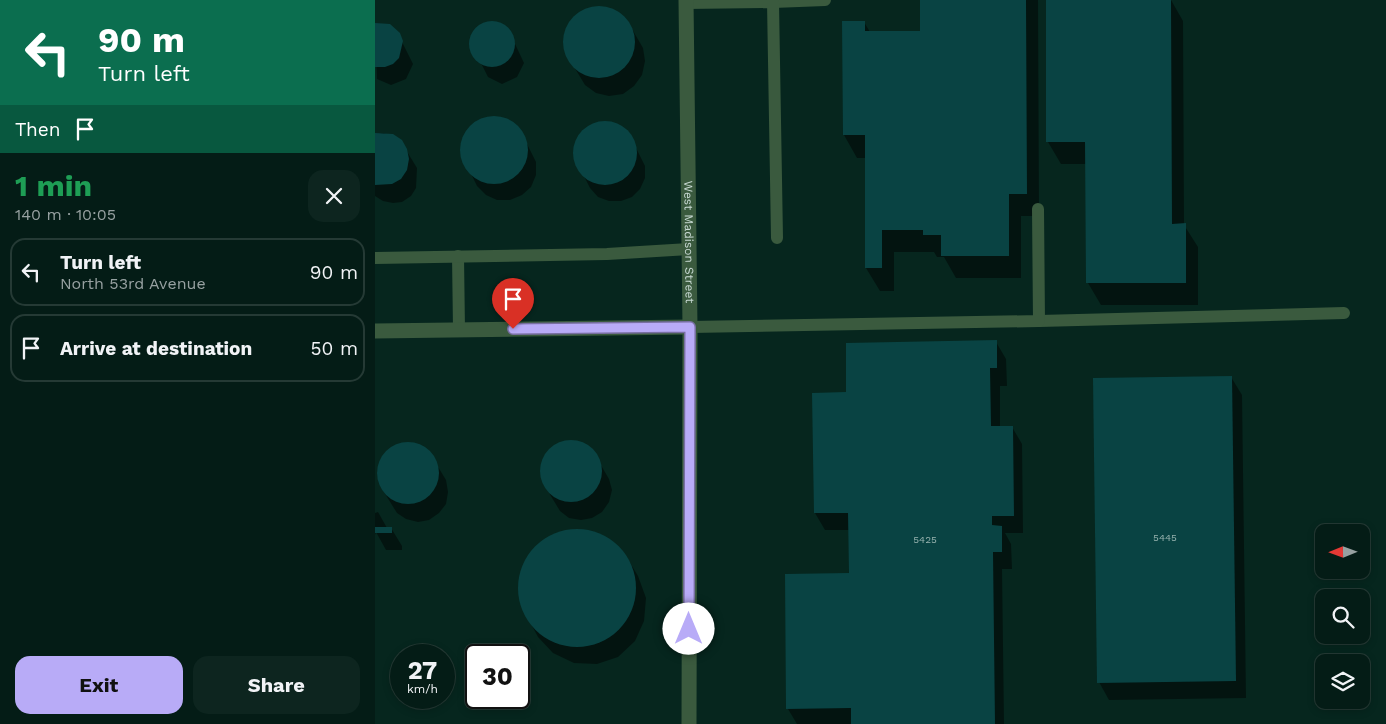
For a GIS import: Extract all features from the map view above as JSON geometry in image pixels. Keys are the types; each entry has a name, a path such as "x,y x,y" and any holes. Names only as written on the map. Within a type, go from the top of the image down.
{"street":[{"name":"West Madison Street","path":"686,1 690,327 689,724"},
{"path":"375,331 690,327"}],"lane":[{"path":"686,1 773,2 825,0"},
{"path":"773,2 777,238"},
{"path":"1038,209 1039,321"},
{"path":"375,258 607,254 689,249"},
{"path":"458,256 459,330"},
{"path":"690,327 1343,313"}],"building":[{"path":"920,0 1026,0 1027,194 1009,194 1009,256 941,256 941,235 923,235 923,230 882,230 882,268 865,268 865,135 843,135 842,21 865,21 865,31 920,31"},
{"path":"1046,0 1171,0 1172,224 1186,223 1186,283 1086,283 1085,142 1046,142"},
{"path":"606,6 625,16 633,28 635,42 633,56 625,68 613,76 592,78 573,68 565,56 563,35 573,16 585,8"},
{"path":"492,21 505,25 511,31 515,44 511,57 505,63 492,67 479,63 473,57 469,44 473,31 479,25"},
{"path":"375,23 390,24 400,33 403,41 399,58 393,64 385,67 375,67"},
{"path":"494,116 507,119 518,126 525,137 528,150 525,163 518,174 507,181 494,184 481,181 470,174 463,163 460,150 463,137 470,126 481,119"},
{"path":"605,121 623,127 631,135 637,153 631,171 623,179 605,185 587,179 579,171 573,153 579,135 587,127"},
{"path":"375,133 393,134 402,140 407,149 409,159 407,170 401,179 392,184 375,185"},
{"path":"997,340 997,368 990,368 991,426 1013,426 1014,516 992,516 992,525 1002,526 1002,552 993,552 995,724 851,724 851,708 786,709 785,574 849,573 848,513 814,513 812,393 846,392 846,343"},
{"path":"1232,376 1236,681 1097,683 1093,378"},
{"path":"565,440 577,440 593,449 600,459 602,471 600,483 593,493 577,502 565,502 554,497 545,488 540,477 540,465 545,454 554,445"},
{"path":"402,442 414,442 430,451 437,461 439,473 437,485 430,495 414,504 402,504 391,499 382,490 377,479 377,467 382,456 391,447"},
{"path":"375,527 392,527 392,533 375,533"},
{"path":"577,529 600,533 619,546 632,565 636,588 632,611 619,630 600,643 577,647 554,643 535,630 522,611 518,588 522,565 535,546 554,533"}],"route":[{"path":"513,329 690,327 689,629"}]}
